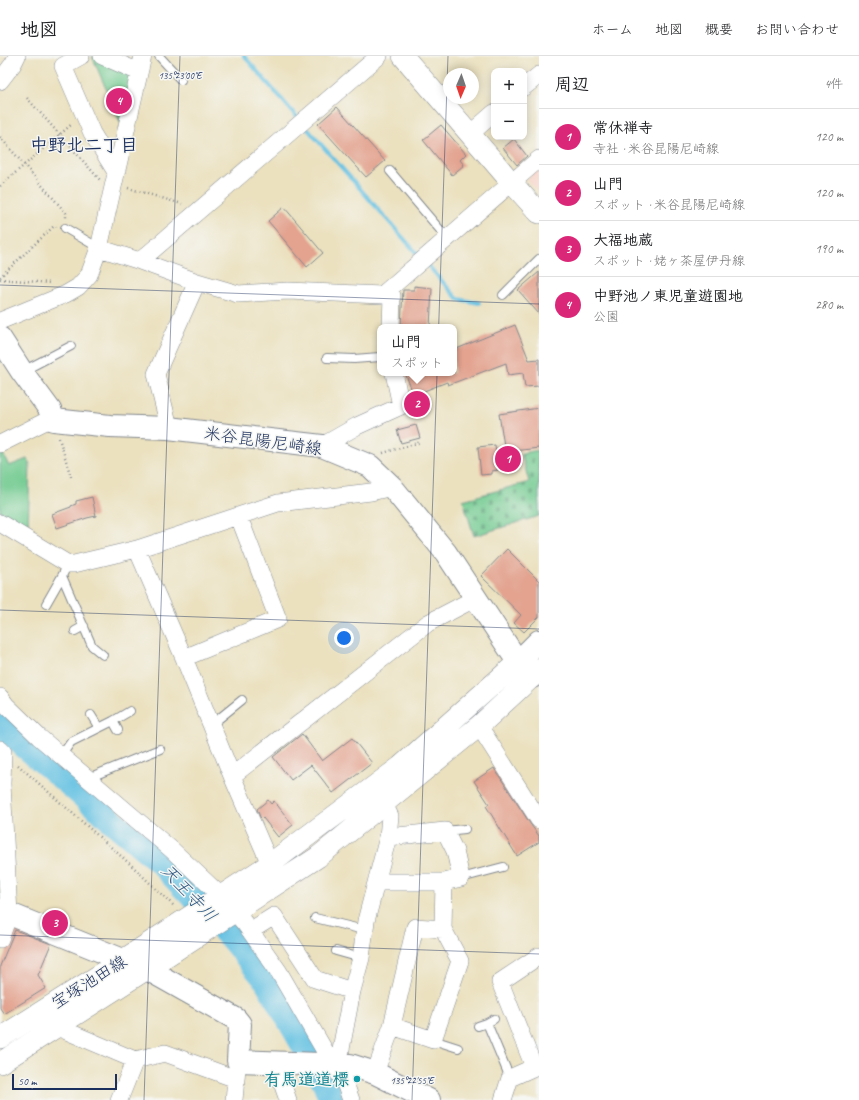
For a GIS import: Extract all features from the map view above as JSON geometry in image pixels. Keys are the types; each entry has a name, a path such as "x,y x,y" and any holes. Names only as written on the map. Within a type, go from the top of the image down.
{"main road":[{"path":"3,351 22,372 50,410 54,420"},
{"name":"米谷昆陽尼崎線","path":"54,420 110,426 168,428 322,446 370,466 392,487 446,553 476,598 532,673"},
{"path":"532,673 539,641"},
{"path":"4,912 123,960"},
{"path":"147,969 236,1019 240,1024 237,1070 275,1063 350,1066 374,1073 417,1097"}],"street":[{"path":"0,81 17,56"},
{"path":"81,56 63,66 114,181"},
{"path":"0,320 66,294 80,286 89,275 99,248 141,64 102,56"},
{"path":"140,261 378,56"},
{"path":"403,56 512,183 537,206"},
{"path":"527,85 539,75"},
{"path":"470,134 491,116"},
{"path":"99,248 197,282 238,294 288,290 382,295 539,159"},
{"path":"168,428 156,374 197,282"},
{"path":"390,288 392,296 391,324"},
{"path":"322,446 357,426 401,406 395,376"},
{"path":"0,444 44,422 54,420"},
{"path":"0,523 65,570 74,564 137,549 239,517 278,503 371,492 392,487"},
{"path":"184,658 278,619 239,517"},
{"path":"137,549 270,864"},
{"path":"232,776 428,623 476,598"},
{"path":"0,1063 318,857 479,726 532,673"},
{"name":"宝塚池田線","path":"0,1038 123,960 181,918 218,897 270,864 400,767 532,673"},
{"path":"0,697 6,705 39,737 172,850 250,931 288,987 332,1065 345,1083 351,1100"},
{"path":"479,726 539,820"},
{"path":"0,939 4,912 1,750"},
{"path":"332,1065 361,958 364,930 388,838 390,816 384,804"},
{"path":"377,882 444,882 461,878 456,851 445,832 388,838"},
{"path":"392,1026 433,1040 460,961 443,929 444,882"},
{"path":"250,931 274,916 315,979"},
{"path":"374,1073 392,1026 415,927 443,929"},
{"path":"503,1100 510,1078 537,1066 500,982 539,956"},
{"path":"288,987 315,979 352,991"},
{"path":"57,1027 135,1060 165,1053 237,1070 234,1100"},
{"path":"119,1100 135,1060"},
{"path":"275,1063 288,1100"}],"lane":[{"path":"159,56 181,80"},
{"path":"390,171 447,238"},
{"path":"65,228 99,248"},
{"path":"503,294 539,259"},
{"path":"22,372 71,346"},
{"path":"327,358 354,359 377,357"},
{"path":"46,604 65,570"},
{"path":"65,570 92,646 103,655"},
{"path":"75,631 84,626"},
{"path":"211,726 242,700"},
{"path":"61,756 71,742 130,711"},
{"path":"91,715 99,728"},
{"path":"113,721 118,730"},
{"path":"88,778 149,750 160,749"},
{"path":"445,832 465,829"},
{"path":"461,878 503,867"},
{"path":"315,918 364,930"},
{"path":"336,951 361,958"},
{"path":"478,1026 490,1021 510,1078"},
{"path":"433,1040 458,1048"}],"path":[{"path":"27,98 105,186 114,181 200,210"},
{"path":"0,186 59,134 84,115"},
{"path":"0,137 66,214 65,228 54,226 0,278"},
{"path":"0,278 80,286"},
{"path":"54,420 71,477"},
{"path":"363,464 370,457 421,442"},
{"path":"1,750 130,864 181,918"}],"shaded area":[{"path":"539,166 539,194 527,180"}],"green space":[{"path":"92,56 97,57 132,77 121,124"},
{"path":"1,450 9,466 27,459 30,463 28,533 0,518"},
{"path":"539,450 539,516 474,536 463,500 529,482 521,453"}],"building":[{"path":"337,107 385,161 366,177 318,124"},
{"path":"441,125 466,154 460,160 464,165 452,175 423,140"},
{"path":"515,140 527,156 517,165 503,148"},
{"path":"284,207 323,253 307,267 268,221"},
{"path":"539,272 539,314 518,290"},
{"path":"414,286 432,288 430,324 401,324 403,290 414,290"},
{"path":"515,325 529,360 539,359 539,386 525,387 523,373 508,375 506,363 448,385 447,382 414,395 406,376 457,376 457,349"},
{"path":"539,408 539,448 505,452 499,414"},
{"path":"416,425 420,438 401,443 397,430"},
{"path":"495,445 498,470 492,471 492,474 481,475 478,447"},
{"path":"92,497 96,516 57,528 52,514 71,507 76,504 76,501"},
{"path":"507,549 539,581 539,617 524,632 514,623 521,615 481,576"},
{"path":"302,734 322,761 352,738 372,763 333,793 311,765 291,780 273,757"},
{"path":"494,768 539,836 539,842 517,856 486,806 489,804 474,781"},
{"path":"268,800 271,804 274,801 293,825 278,837 263,818 262,819 260,817 257,809"},
{"path":"15,930 51,944 38,975 46,988 4,1014 0,1008 0,966"}],"waterway":[{"path":"244,56 297,117"},
{"path":"305,126 420,257"},
{"path":"425,262 458,299 479,303"},
{"name":"天王寺川","path":"0,725 159,861 232,939 266,980 325,1083 331,1100"}],"place":[{"name":"中野池ノ東児童遊園地","path":"119,101"},
{"name":"山門","path":"417,404"},
{"name":"常休禅寺","path":"508,459"},
{"name":"大福地蔵","path":"55,923"},
{"name":"有馬道道標","path":"357,1079"}],"district":[{"name":"中野北二丁目","path":"84,145"}]}
